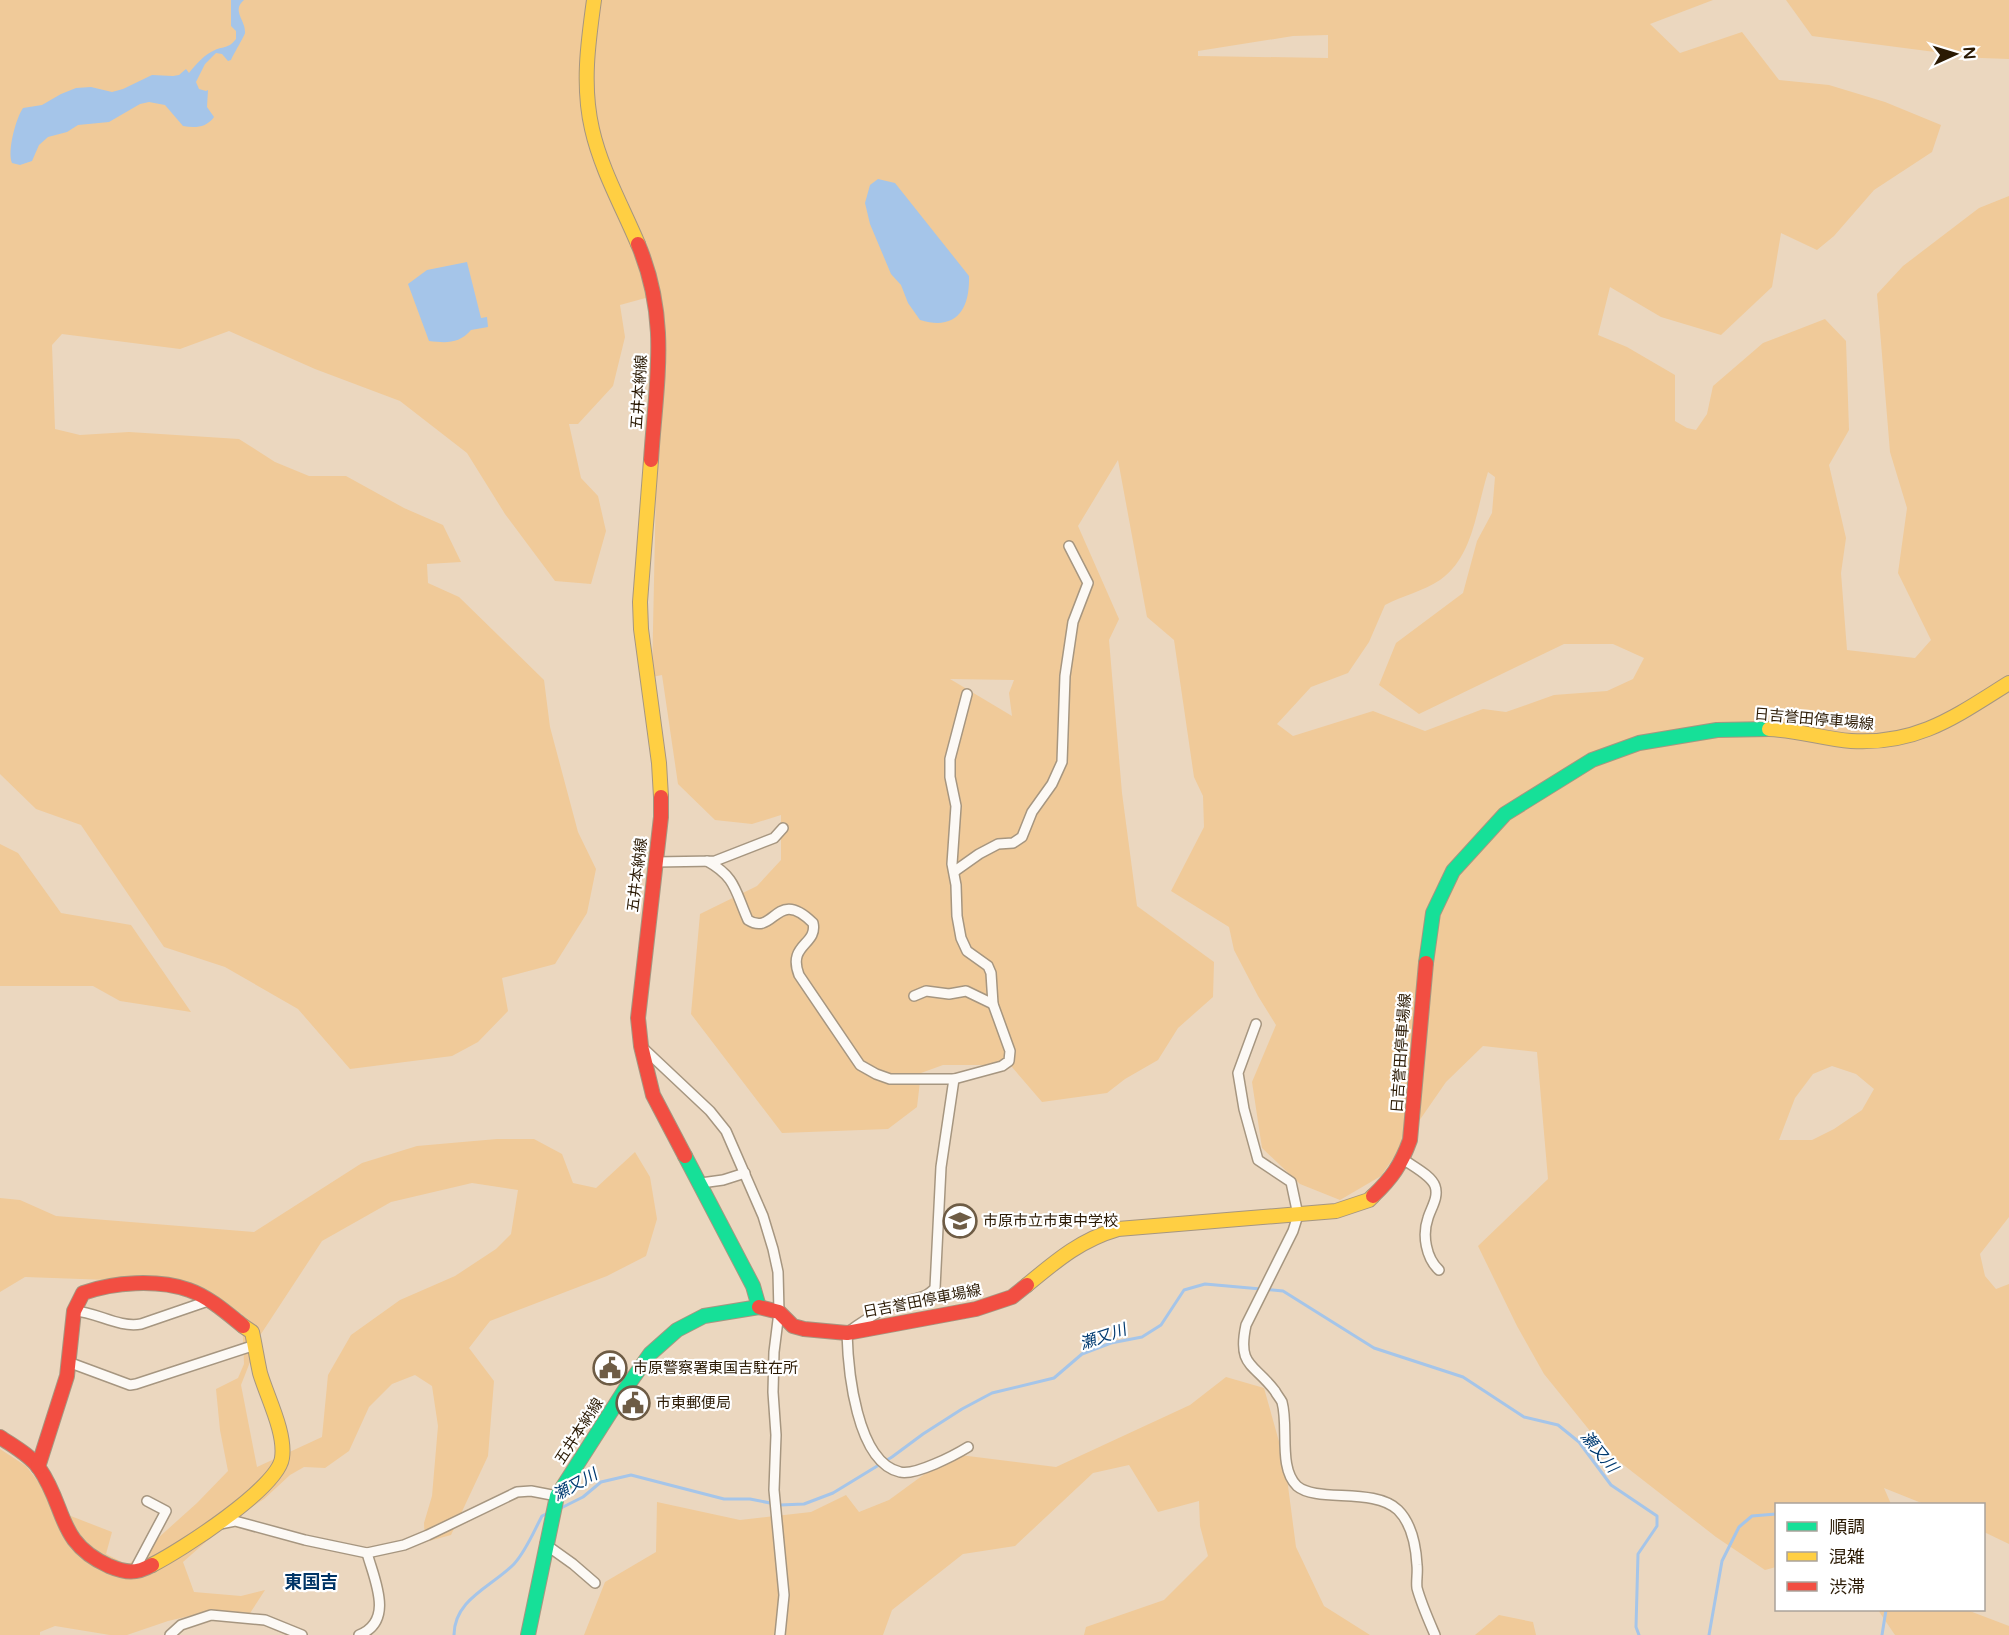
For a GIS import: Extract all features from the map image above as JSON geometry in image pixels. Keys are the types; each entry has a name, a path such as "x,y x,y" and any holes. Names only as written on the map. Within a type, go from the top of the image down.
{"main road":[{"name":"五井本納線","path":"528,1635 557,1496 650,1354 677,1330 704,1316 759,1307 753,1286 653,1095 641,1046 638,1018 639,997 662,787 639,631 659,323 649,275 640,248 606,174 590,123 585,73 594,0"},
{"name":"日吉誉田停車場線","path":"759,1307 779,1312 793,1326 847,1333 976,1309 1004,1300 1021,1291 1049,1266 1084,1242 1097,1235 1118,1229 1336,1211 1369,1200 1392,1178 1410,1140 1422,988 1433,913 1453,871 1505,814 1592,760 1639,743 1735,729 1772,729 1852,741 1890,741 1924,732 1961,713 2009,683"},
{"path":"0,1437 38,1467 52,1492 66,1530 88,1555 134,1573 151,1567 218,1524 270,1481 277,1472 283,1450 269,1405 252,1332 190,1290 153,1284 94,1288 83,1293 74,1311 67,1376 38,1467"}],"street":[{"path":"955,871 998,844 1013,843 1022,837 1032,812 1052,784 1062,762 1065,676 1073,622 1088,583 1069,546"},
{"path":"707,861 721,868 730,877 748,920 759,923 768,921 784,909 794,908 803,912 813,923 813,934 796,956 795,964 799,975 860,1065 890,1079 954,1079 1002,1066 1009,1061 1010,1051 993,1004 991,973 988,966 967,951 961,938 957,916 955,871 952,864 956,806 950,777 950,759 967,694"},
{"path":"655,862 715,861 774,837 783,828"},
{"path":"914,996 926,991 949,994 966,990 993,1004"},
{"path":"1256,1024 1239,1073 1244,1109 1258,1160 1291,1182 1298,1215 1293,1231 1246,1325 1243,1340 1245,1355 1248,1364 1271,1386 1281,1400 1288,1473 1298,1487 1313,1493 1350,1495 1382,1501 1398,1510 1410,1528 1417,1564 1417,1588 1436,1635"},
{"path":"641,1046 710,1111 726,1131 763,1216 773,1249 778,1272 779,1312 774,1352 773,1392 776,1436 774,1490 784,1595 780,1635"},
{"path":"954,1079 940,1167 935,1288 923,1296 894,1304 863,1320 847,1333 848,1366 853,1392 872,1448 883,1464 900,1472 913,1471 968,1447"},
{"path":"1402,1159 1429,1179 1435,1188 1435,1200 1427,1219 1426,1238 1429,1258 1439,1270"},
{"path":"700,1183 723,1180 745,1173"},
{"path":"74,1311 87,1312 130,1326 208,1301"},
{"path":"68,1362 130,1384 136,1384 255,1345"},
{"path":"218,1524 235,1521 305,1540 368,1553 412,1542 517,1492 531,1491 557,1496"},
{"path":"134,1573 166,1511 147,1501"},
{"path":"545,1545 573,1563 595,1583"},
{"path":"360,1635 374,1626 379,1617 379,1589 368,1553"},
{"path":"170,1635 181,1625 212,1615 265,1620 302,1635"}],"shaded area":[{"path":"0,0 1713,0 1650,24 1680,53 1742,32 1779,80 1829,85 1885,102 1941,125 1932,152 1874,190 1834,236 1817,250 1781,233 1772,287 1721,335 1661,317 1610,287 1598,335 1627,347 1675,375 1675,421 1696,430 1707,414 1713,386 1763,343 1825,319 1846,341 1849,430 1829,465 1846,538 1841,573 1847,650 1915,658 1931,640 1898,573 1907,508 1890,452 1877,294 1903,266 1979,208 2009,196 2009,1217 1980,1254 1985,1276 1996,1289 2009,1284 2009,1544 1985,1532 1985,1503 1922,1503 1884,1488 1891,1503 1775,1503 1775,1567 1765,1570 1716,1537 1607,1452 1544,1374 1517,1326 1478,1246 1548,1179 1537,1052 1483,1046 1446,1082 1381,1176 1340,1200 1300,1184 1262,1148 1252,1082 1276,1025 1234,950 1229,927 1171,891 1204,827 1203,796 1194,777 1174,640 1147,617 1118,460 1078,526 1119,619 1109,640 1122,793 1137,906 1214,962 1213,997 1178,1028 1158,1060 1125,1079 1107,1093 1042,1102 1006,1060 986,1065 943,1065 921,1073 917,1107 888,1129 782,1133 691,1014 700,914 757,886 781,860 781,815 752,824 715,820 678,784 662,675 652,677 660,294 620,305 625,337 613,386 578,424 569,424 581,478 598,496 606,531 591,584 555,581 505,514 467,453 400,401 315,369 229,331 180,349 62,334 52,345 55,429 80,435 129,432 239,439 275,462 309,476 346,476 404,508 443,525 461,562 427,564 428,583 459,597 544,680 550,727 578,832 596,869 587,913 555,964 502,978 508,1011 478,1042 452,1056 350,1069 298,1009 225,967 164,947 81,825 36,809 0,774","holes":["1328,35 1328,58 1198,56 1198,51 1293,36","1488,472 1495,477 1492,513 1477,541 1463,593 1396,643 1379,685 1419,714 1564,644 1613,644 1644,658 1633,679 1607,691 1554,695 1506,712 1483,709 1425,731 1373,711 1293,736 1277,724 1311,687 1348,673 1369,642 1385,605 1434,584 1451,570 1467,545","950,679 1014,680 1009,693 1012,716","1832,1066 1856,1074 1874,1089 1862,1110 1834,1129 1812,1140 1779,1140 1795,1098 1813,1074"]},
{"path":"1786,0 2009,0 2009,59 1981,58 1812,36"},
{"path":"0,844 18,853 61,913 131,925 191,1012 120,1001 93,986 0,986"},
{"path":"497,1139 534,1139 562,1154 573,1183 596,1188 635,1152 650,1177 657,1219 646,1256 607,1276 490,1321 469,1348 494,1381 488,1456 451,1535 425,1542 424,1523 432,1496 438,1426 432,1386 415,1375 392,1384 369,1407 349,1451 325,1468 304,1467 290,1475 264,1499 226,1524 183,1562 194,1592 241,1596 265,1590 243,1624 211,1611 168,1621 127,1635 110,1635 55,1626 40,1632 40,1635 0,1635 0,1449 26,1466 63,1513 112,1532 106,1554 128,1565 197,1503 228,1471 220,1430 216,1389 238,1378 244,1364 242,1314 165,1282 25,1277 0,1292 0,1198 20,1200 56,1216 254,1232 362,1163 417,1146","holes":["472,1183 518,1190 511,1234 496,1249 455,1276 400,1300 351,1335 328,1375 322,1437 257,1467 241,1385 261,1334 322,1241 391,1202"]},
{"path":"1226,1377 1264,1388 1285,1463 1296,1547 1324,1606 1370,1635 1084,1635 1086,1627 1164,1600 1208,1556 1200,1526 1199,1501 1158,1512 1129,1465 1093,1473 1015,1546 963,1554 892,1610 883,1635 584,1635 605,1582 656,1552 657,1502 740,1520 811,1512 846,1495 859,1512 889,1500 952,1454 1056,1467 1190,1405"},
{"path":"1879,1611 1970,1611 2009,1626 2009,1635 1895,1635"},
{"path":"1499,1615 1533,1622 1536,1635 1475,1635"}],"water":[{"path":"231,0 244,0 240,4 239,12 245,33 231,60 228,61 222,54 216,53 205,64 196,82 199,89 208,90 207,107 214,117 207,123 196,127 183,126 165,105 149,102 140,104 109,122 78,125 67,132 48,137 39,145 32,161 20,165 12,163 13,135 23,108 42,105 76,88 91,87 112,92 152,75 179,75 186,69 189,73 207,54 228,46 236,39 236,31 231,26"},
{"path":"878,179 895,183 969,276 967,299 958,315 952,320 932,323 920,320 908,303 901,285 891,274 870,224 865,203 870,185"},
{"path":"467,262 481,318 487,317 488,327 471,330 462,338 452,342 429,341 408,284 427,270"}],"waterway":[{"name":"瀬又川","path":"561,1508 583,1497 601,1482 631,1475 724,1499 750,1499 780,1505 804,1504 833,1493 892,1457 962,1409 992,1393 1054,1378 1082,1354 1111,1343 1142,1337 1161,1325 1184,1290 1205,1284 1283,1291 1374,1348 1463,1377 1524,1417 1558,1425 1579,1442 1611,1485 1657,1516 1657,1526 1638,1554 1636,1627 1639,1635"},
{"name":"瀬又川","path":"454,1635 460,1612 476,1594 514,1564 542,1516 546,1514"},
{"name":"瀬又川","path":"1709,1635 1722,1561 1739,1527 1752,1516 1775,1514"},
{"name":"瀬又川","path":"1882,1635 1886,1611"}],"traffic: fast":[{"path":"1426,963 1433,913 1453,871 1505,814 1592,760 1639,743 1717,730 1769,729"},
{"path":"528,1635 557,1496 626,1388 650,1354 677,1330 704,1316 759,1307 753,1286 685,1156"}],"traffic: slow":[{"path":"594,0 587,64 589,113 601,158 638,244"},
{"path":"651,460 640,602 641,629 659,763 661,797"},
{"path":"1769,729 1851,741 1896,738 1935,726 2009,683"},
{"path":"1027,1285 1080,1245 1118,1229 1336,1211 1369,1200 1373,1196"},
{"path":"152,1565 184,1547 226,1518 264,1485 276,1471 282,1458 279,1426 260,1373 252,1332 243,1326"}],"traffic: jam":[{"path":"638,244 648,272 657,325 658,377 651,460"},
{"path":"661,797 661,817 638,1018 641,1046 653,1095 685,1156"},
{"path":"1373,1196 1395,1171 1410,1140 1426,963"},
{"path":"38,1467 67,1376 74,1311 83,1293 122,1284 163,1284 189,1290 204,1297 243,1326"},
{"path":"759,1307 779,1312 793,1326 847,1333 976,1309 1012,1297 1027,1285"},
{"path":"0,1437 26,1455 39,1468 71,1535 92,1557 109,1566 126,1571 141,1570 152,1565"}],"place":[{"name":"市原市立市東中学校","path":"960,1221"},
{"name":"市原警察署東国吉駐在所","path":"610,1368"},
{"name":"市東郵便局","path":"633,1403"}],"district":[{"name":"東国吉","path":"311,1582"}]}
